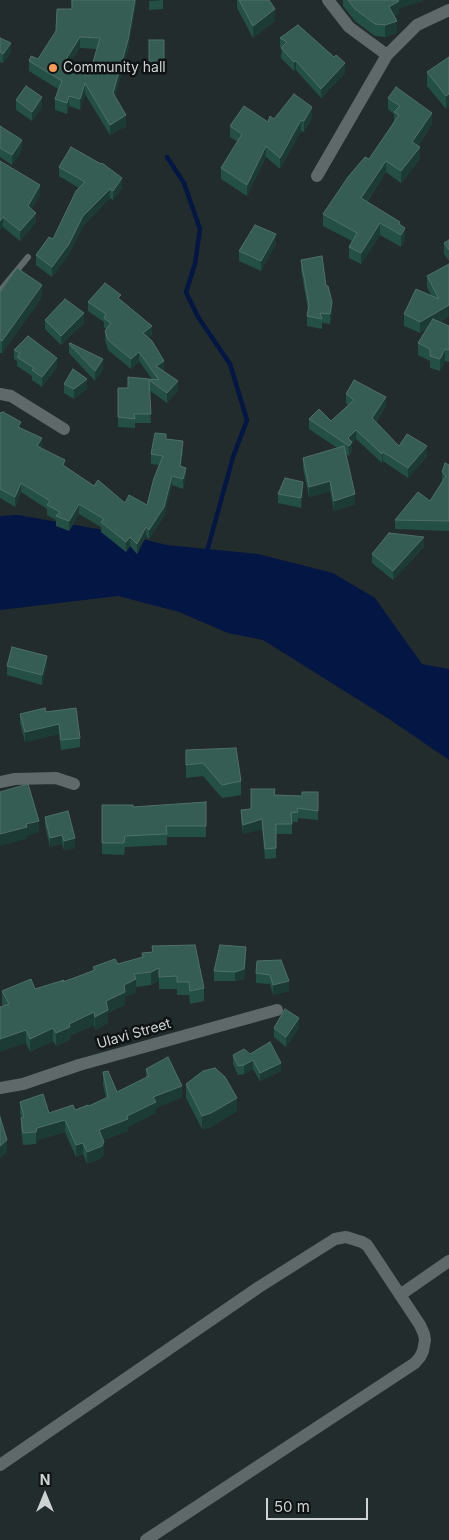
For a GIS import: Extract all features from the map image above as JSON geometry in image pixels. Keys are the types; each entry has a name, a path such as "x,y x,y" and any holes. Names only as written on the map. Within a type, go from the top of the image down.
{"street":[{"path":"328,0 349,27 387,55"},
{"path":"317,176 387,55 417,25 449,10"},
{"path":"0,394 11,396 64,429"},
{"path":"0,782 16,779 56,778 74,784"},
{"name":"Ulavi Street","path":"0,1088 23,1084 79,1065 277,1010"},
{"path":"0,1465 260,1287 335,1239 352,1238 367,1245 424,1334 423,1351 415,1363 146,1540"},
{"path":"400,1295 449,1262"}],"lane":[{"path":"0,291 28,257"}],"water":[{"path":"18,515 109,531 167,545 258,554 333,573 375,598 422,664 449,669 449,760 389,719 263,640 228,633 179,612 118,596 0,610 0,516"}],"building":[{"path":"72,0 135,0 128,40 113,93 126,115 110,125 85,83 80,99 69,96 67,103 55,99 62,81 29,61 31,56 38,59 56,31 57,9 72,9","holes":["80,37 100,38 89,76 61,67"]},
{"path":"239,0 269,0 275,9 253,26"},
{"path":"348,0 398,0 389,7 397,21 385,25 375,24 355,9"},
{"path":"298,25 334,57 336,55 345,63 321,89 296,61 294,62 281,48 287,42 280,38"},
{"path":"0,38 11,43 3,54 0,52"},
{"path":"149,40 164,40 164,61 149,61"},
{"path":"449,57 449,94 446,96 427,72"},
{"path":"26,86 42,97 32,112 16,100"},
{"path":"396,87 432,113 412,142 420,147 401,171 386,161 361,198 400,222 399,224 405,228 401,235 380,223 361,253 349,247 357,233 323,214 348,177 365,157 369,159 399,115 394,112 400,106 388,98"},
{"path":"294,94 312,107 304,121 301,120 280,158 266,146 247,185 221,168 242,134 230,126 244,106 268,122 270,116 274,119"},
{"path":"0,126 22,140 12,155 0,148"},
{"path":"71,147 102,163 122,178 113,191 110,189 83,216 69,244 52,267 36,255 49,237 53,239 76,191 85,182 59,167"},
{"path":"0,161 40,185 28,206 36,213 20,231 3,217 0,221"},
{"path":"255,225 276,234 261,261 239,251"},
{"path":"449,240 449,250 444,243"},
{"path":"322,256 326,286 328,286 332,302 330,314 320,313 322,319 307,316 309,305 301,260"},
{"path":"449,264 449,305 420,322 404,314 416,289 439,299 427,276"},
{"path":"17,268 42,285 2,341 0,340 0,292"},
{"path":"105,283 121,295 118,298 152,326 143,333 152,341 164,361 156,366 178,381 167,393 149,380 151,414 134,414 135,419 118,417 118,388 128,388 128,377 159,380 139,352 131,359 108,340 105,331 111,323 104,318 106,314 88,302"},
{"path":"65,299 84,313 61,336 45,320"},
{"path":"433,319 449,326 449,350 445,349 440,359 430,356 430,349 418,343"},
{"path":"28,336 57,358 42,377 32,370 34,368 17,357 20,353 14,350"},
{"path":"69,344 103,359 95,371"},
{"path":"73,369 87,379 74,389 64,384"},
{"path":"354,380 386,397 372,418 399,446 407,434 427,446 408,468 383,452 382,454 356,430 348,438 352,442 349,446 309,419 319,409 331,421 354,400 346,394"},
{"path":"3,412 21,422 18,427 42,438 37,446 65,460 63,465 94,486 98,480 125,503 129,495 147,505 154,478 163,456 151,454 155,433 166,434 166,439 183,441 180,466 186,468 183,479 172,476 164,507 149,530 146,527 137,544 130,537 126,542 101,522 104,519 79,504 69,521 56,516 60,512 47,505 50,501 21,483 15,497 0,489 0,413"},
{"path":"344,446 355,494 334,501 330,481 309,487 303,458"},
{"path":"445,463 449,465 449,521 395,520 418,492 430,501 446,476 442,472"},
{"path":"285,478 303,482 301,498 278,494"},
{"path":"389,533 424,537 393,571 372,554"},
{"path":"12,647 47,656 42,675 7,666"},
{"path":"45,708 46,712 76,708 80,738 61,740 59,724 25,732 20,714"},
{"path":"236,748 241,781 222,785 203,763 186,765 186,750"},
{"path":"28,784 39,821 26,824 27,827 0,834 0,792"},
{"path":"251,789 275,789 274,795 302,796 302,792 318,792 318,811 297,808 298,812 291,813 292,824 276,824 276,848 265,849 262,819 243,825 241,810 251,809"},
{"path":"206,802 206,826 166,826 167,834 125,836 124,843 102,843 102,805 133,805 133,807"},
{"path":"68,811 75,838 64,841 62,835 50,838 45,817"},
{"path":"195,945 204,988 190,991 189,982 177,982 177,976 159,977 159,968 151,972 134,974 136,979 124,985 125,992 106,1001 108,1010 95,1017 94,1012 69,1024 70,1027 56,1033 53,1028 30,1039 26,1030 0,1039 0,1007 9,1004 2,991 31,979 35,989 64,980 63,982 95,970 93,967 115,959 118,964 143,957 142,953 153,952 152,946"},
{"path":"220,945 246,947 244,969 235,972 214,971"},
{"path":"281,960 289,981 273,985 270,975 256,973 257,961"},
{"path":"285,1009 299,1018 286,1037 274,1028"},
{"path":"270,1042 281,1063 260,1073 253,1060 238,1066 233,1055 244,1049 250,1054"},
{"path":"168,1057 182,1086 153,1097 156,1102 127,1116 128,1119 99,1130 104,1142 102,1146 87,1152 83,1143 76,1145 65,1120 37,1128 36,1132 23,1133 21,1118 24,1117 20,1102 43,1094 49,1113 73,1105 75,1110 89,1106 108,1097 103,1072 108,1071 117,1092 149,1076 146,1069"},
{"path":"215,1068 225,1077 237,1098 202,1116 186,1084 203,1071"},
{"path":"0,1117 7,1140 0,1146"}],"waterway":[{"path":"167,157 184,183 200,229 195,264 186,292 198,317 230,364 247,420 233,457 206,555"}],"place":[{"name":"Community hall","path":"53,68"}]}
